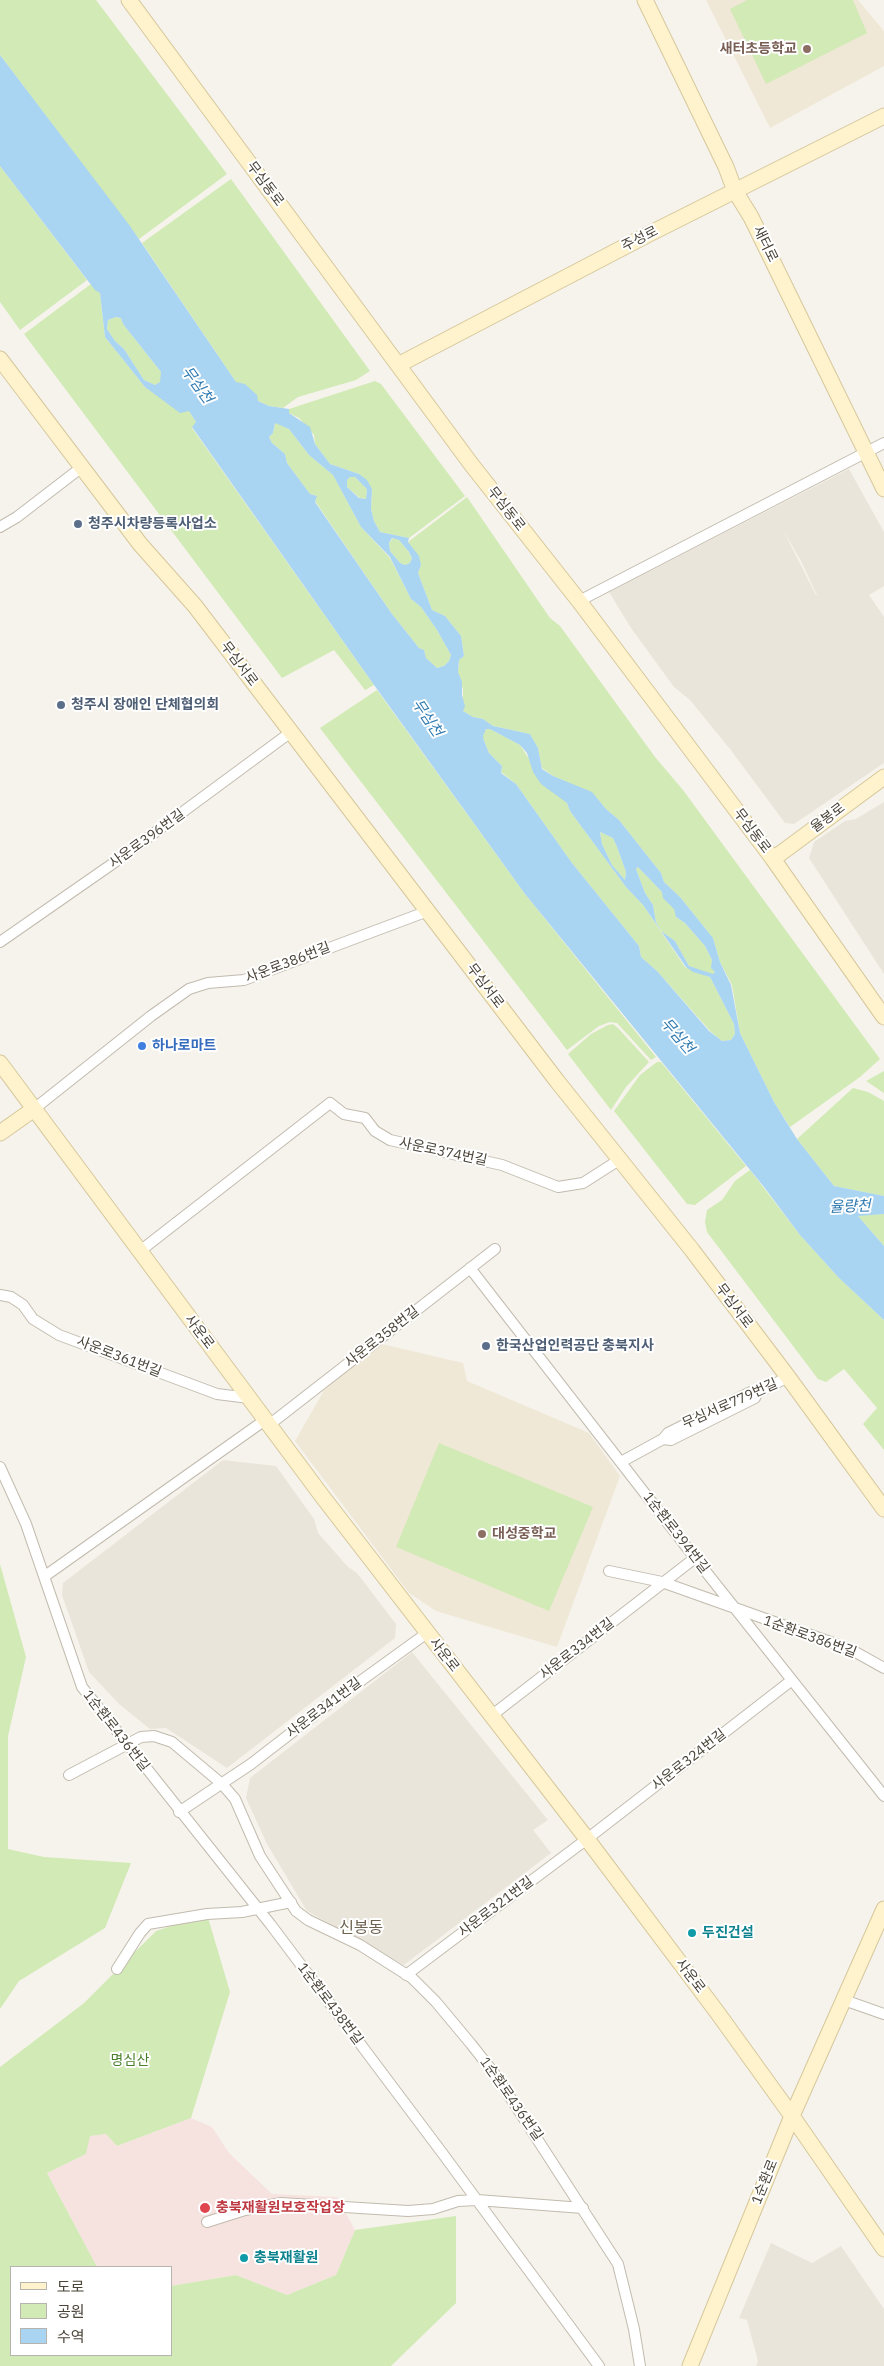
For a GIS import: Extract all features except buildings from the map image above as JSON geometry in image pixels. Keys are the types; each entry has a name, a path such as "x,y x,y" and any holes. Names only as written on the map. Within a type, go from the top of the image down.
{"street":[{"name":"무심동로","path":"129,0 471,464 579,602 773,860 884,1018"},
{"path":"136,0 150,29"},
{"name":"새터로","path":"645,0 735,191 752,217 884,489"},
{"name":"주성로","path":"398,365 884,116"},
{"name":"무심서로","path":"0,359 140,544 195,606 619,1160 692,1250 884,1509"},
{"path":"579,602 884,442"},
{"path":"0,527 17,517 82,467"},
{"name":"사운로396번길","path":"0,942 115,862 291,732"},
{"name":"율봉로","path":"773,860 884,777"},
{"name":"사운로386번길","path":"34,1109 151,1016 189,989 208,983 244,980 428,911"},
{"name":"사운로","path":"0,1063 267,1422 427,1633 587,1839 792,2116 884,2249"},
{"name":"사운로374번길","path":"140,1251 330,1103 344,1114 365,1118 374,1131 390,1140 502,1165 558,1187 584,1183 619,1160"},
{"path":"0,1133 34,1109"},
{"name":"사운로358번길","path":"45,1576 267,1422 495,1249"},
{"name":"1순환로394번길","path":"470,1268 695,1558 884,1796"},
{"name":"사운로361번길","path":"0,1295 11,1297 23,1305 33,1319 59,1335 217,1394 249,1398"},
{"name":"무심서로779번길","path":"621,1462 663,1439 668,1433 751,1392 758,1393 788,1377"},
{"name":"1순환로436번길","path":"0,1467 26,1524 82,1687 179,1812"},
{"name":"사운로334번길","path":"491,1716 695,1558"},
{"path":"610,1570 662,1582"},
{"name":"1순환로386번길","path":"662,1582 850,1649 884,1668"},
{"name":"사운로341번길","path":"222,1784 427,1633"},
{"name":"사운로324번길","path":"587,1839 792,1680"},
{"name":"1순환로436번길","path":"69,1775 141,1737 164,1738 196,1761 222,1784 235,1799 260,1856 296,1911 308,1920 360,1945 406,1975 436,2002 472,2044 535,2133 618,2264 634,2329 640,2366"},
{"path":"179,1812 222,1784"},
{"name":"1순환로438번길","path":"179,1812 258,1909 477,2200 598,2366"},
{"name":"사운로321번길","path":"406,1975 587,1839"},
{"path":"117,1969 148,1924 207,1914 258,1909 291,1902"},
{"name":"1순환로","path":"690,2366 792,2116 884,1909"},
{"path":"844,2000 884,2014"},
{"path":"207,2222 266,2204 281,2203 408,2211 433,2209 458,2201 477,2200 583,2208"}],"shaded area":[{"name":"새터초등학교","path":"706,0 858,0 884,31 884,66 770,128"},
{"path":"849,469 884,532 884,586 869,595 884,617 884,763 794,824 785,823 730,749 690,700 674,687 631,628 609,592","holes":["783,530 801,561 817,595"]},
{"path":"884,802 884,974 809,858 814,842 845,821 856,819"},
{"name":"대성중학교","path":"382,1344 463,1363 467,1381 589,1433 620,1476 557,1647 436,1611 409,1593 295,1441 326,1387"},
{"path":"223,1460 276,1466 314,1519 318,1533 348,1567 357,1573 396,1624 395,1638 227,1768 166,1728 150,1729 119,1704 89,1672 62,1595 63,1583"},
{"path":"412,1652 548,1820 533,1830 551,1853 404,1965 307,1911 267,1844 246,1798 250,1778"},
{"name":"충북재활원보호작업장","path":"191,2118 212,2127 229,2153 272,2194 337,2197 355,2230 336,2275 287,2295 236,2275 172,2286 172,2266 96,2266 47,2173 86,2154 89,2136 106,2134 117,2146"},
{"path":"771,2243 812,2263 841,2246 884,2309 884,2366 756,2366 758,2361 747,2320 739,2318"}],"green space":[{"path":"0,0 96,0 227,174 139,239 0,55"},
{"path":"747,0 853,0 867,33 766,84 730,9"},
{"path":"0,166 87,280 20,330 0,302"},
{"path":"231,179 370,371 356,380 298,397 283,408 269,406 258,401 236,382 142,243"},
{"path":"91,284 100,293 105,337 145,387 189,411 196,422 192,428 374,685 365,690 334,650 282,678 24,334"},
{"path":"116,317 121,318 123,324 161,372 161,382 155,385 144,380 124,349 115,341 107,329 108,320"},
{"path":"375,381 381,384 465,496 409,538 380,532 374,521 371,509 372,489 359,474 330,464 315,444 314,435 299,418 289,413 289,409"},
{"path":"275,423 279,423 289,429 309,455 333,475 361,527 390,558 411,599 421,607 437,630 451,655 449,661 444,666 437,668 426,658 424,650 419,648 392,614 315,501 317,496 310,494 287,463 285,454 272,443 269,437 273,433"},
{"path":"350,477 355,477 367,489 366,499 360,498 347,487 347,480"},
{"path":"467,497 550,618 560,626 655,757 683,790 880,1059 860,1077 790,1127 774,1102 740,1033 732,985 720,962 713,938 680,897 664,882 661,873 619,820 592,793 553,776 542,768 538,748 530,734 493,726 483,719 473,717 463,711 463,689 458,672 459,660 464,656 461,636 445,616 432,610 418,573 421,565 408,542"},
{"path":"393,538 399,540 409,552 412,558 410,563 405,565 400,563 390,551 389,543"},
{"path":"377,690 525,894 656,1057 651,1060 617,1023 610,1022 599,1026 567,1050 320,728"},
{"path":"486,729 490,729 520,745 531,762 533,772 567,803 570,811 626,887 643,905 685,967 710,977 734,1024 735,1034 731,1040 722,1041 711,1032 658,972 641,957 639,946 572,863 516,784 501,772 502,766 489,753 482,736"},
{"path":"600,832 613,838 626,872 625,880 612,865 602,844"},
{"path":"638,867 675,909 676,917 685,923 705,946 712,960 715,972 713,975 689,966 675,941 661,931 656,922 653,905 645,893 636,869"},
{"path":"613,1024 649,1062 626,1087 611,1110 568,1054 591,1034"},
{"path":"657,1062 661,1062 746,1166 695,1205 687,1204 614,1111 640,1075"},
{"path":"884,1071 884,1093 866,1081"},
{"path":"853,1088 868,1092 884,1101 884,1196 834,1186 797,1139"},
{"path":"750,1170 800,1235 839,1278 884,1320 884,1450 863,1424 877,1408 844,1369 826,1382 818,1379 707,1232 705,1222 707,1210 722,1200 735,1181"},
{"path":"884,1214 884,1246 857,1215"},
{"path":"439,1443 593,1507 549,1611 396,1547"},
{"path":"0,1564 26,1657 8,1736 8,1849 44,1857 131,1863 105,1928 19,1981 0,2009"},
{"name":"명심산","path":"207,1914 230,1992 191,2118 117,2146 106,2134 90,2136 86,2154 47,2173 96,2266 10,2266 10,2356 172,2356 172,2286 236,2275 287,2295 336,2275 355,2230 456,2216 456,2303 391,2366 0,2366 0,2067 84,2003 156,1931"}],"water":[{"path":"0,55 130,226 236,382 245,384 257,395 258,401 269,406 289,409 289,413 310,427 315,444 330,464 359,474 367,480 372,489 371,509 374,521 380,532 409,538 408,542 419,556 421,565 418,573 432,610 445,616 461,636 464,656 459,660 458,672 462,682 462,695 465,706 463,711 473,717 483,719 493,726 530,734 538,748 542,769 553,776 592,792 606,809 619,820 661,873 664,882 680,897 713,938 720,962 731,985 740,1033 774,1102 797,1139 834,1186 884,1196 884,1214 858,1216 884,1246 884,1320 839,1278 800,1235 764,1187 525,894 374,685 192,427 196,422 189,411 180,413 145,387 105,337 100,293 95,290 0,166","holes":["116,317 121,318 123,324 161,372 160,382 155,385 144,380 124,349 115,341 107,329 108,320","275,423 289,429 309,455 333,475 361,527 390,557 411,599 421,607 437,630 451,655 449,661 444,666 437,668 426,658 424,650 419,648 392,614 315,502 317,496 310,494 287,463 285,454 272,443 269,437 273,433","350,477 355,477 367,489 366,499 359,498 347,487 347,480","392,538 399,540 412,558 410,563 405,565 400,563 390,551 389,543","486,729 490,729 520,745 527,753 533,772 541,784 567,803 570,811 626,887 643,905 686,967 693,972 710,977 734,1024 735,1034 731,1040 722,1041 709,1031 658,972 641,957 639,946 572,863 516,784 501,773 502,766 489,753 483,736","600,832 613,838 626,872 625,880 612,865 602,844","638,867 662,892 663,898 674,909 676,917 685,923 705,946 712,960 711,968 715,972 713,974 689,966 675,941 661,931 656,922 653,905 645,893 636,869"]}],"place":[{"name":"새터초등학교","path":"807,49"},
{"name":"청주시차량등록사업소","path":"78,524"},
{"name":"청주시 장애인 단체협의회","path":"61,705"},
{"name":"하나로마트","path":"142,1046"},
{"name":"한국산업인력공단 충북지사","path":"486,1346"},
{"name":"대성중학교","path":"482,1534"},
{"name":"두진건설","path":"692,1933"},
{"name":"충북재활원보호작업장","path":"205,2208"},
{"name":"충북재활원","path":"244,2258"}],"district":[{"name":"신봉동","path":"361,1928"}],"water label":[{"name":"무심천","path":"197,385"},
{"name":"무심천","path":"427,718"},
{"name":"무심천","path":"677,1036"},
{"name":"율량천","path":"850,1207"}]}
